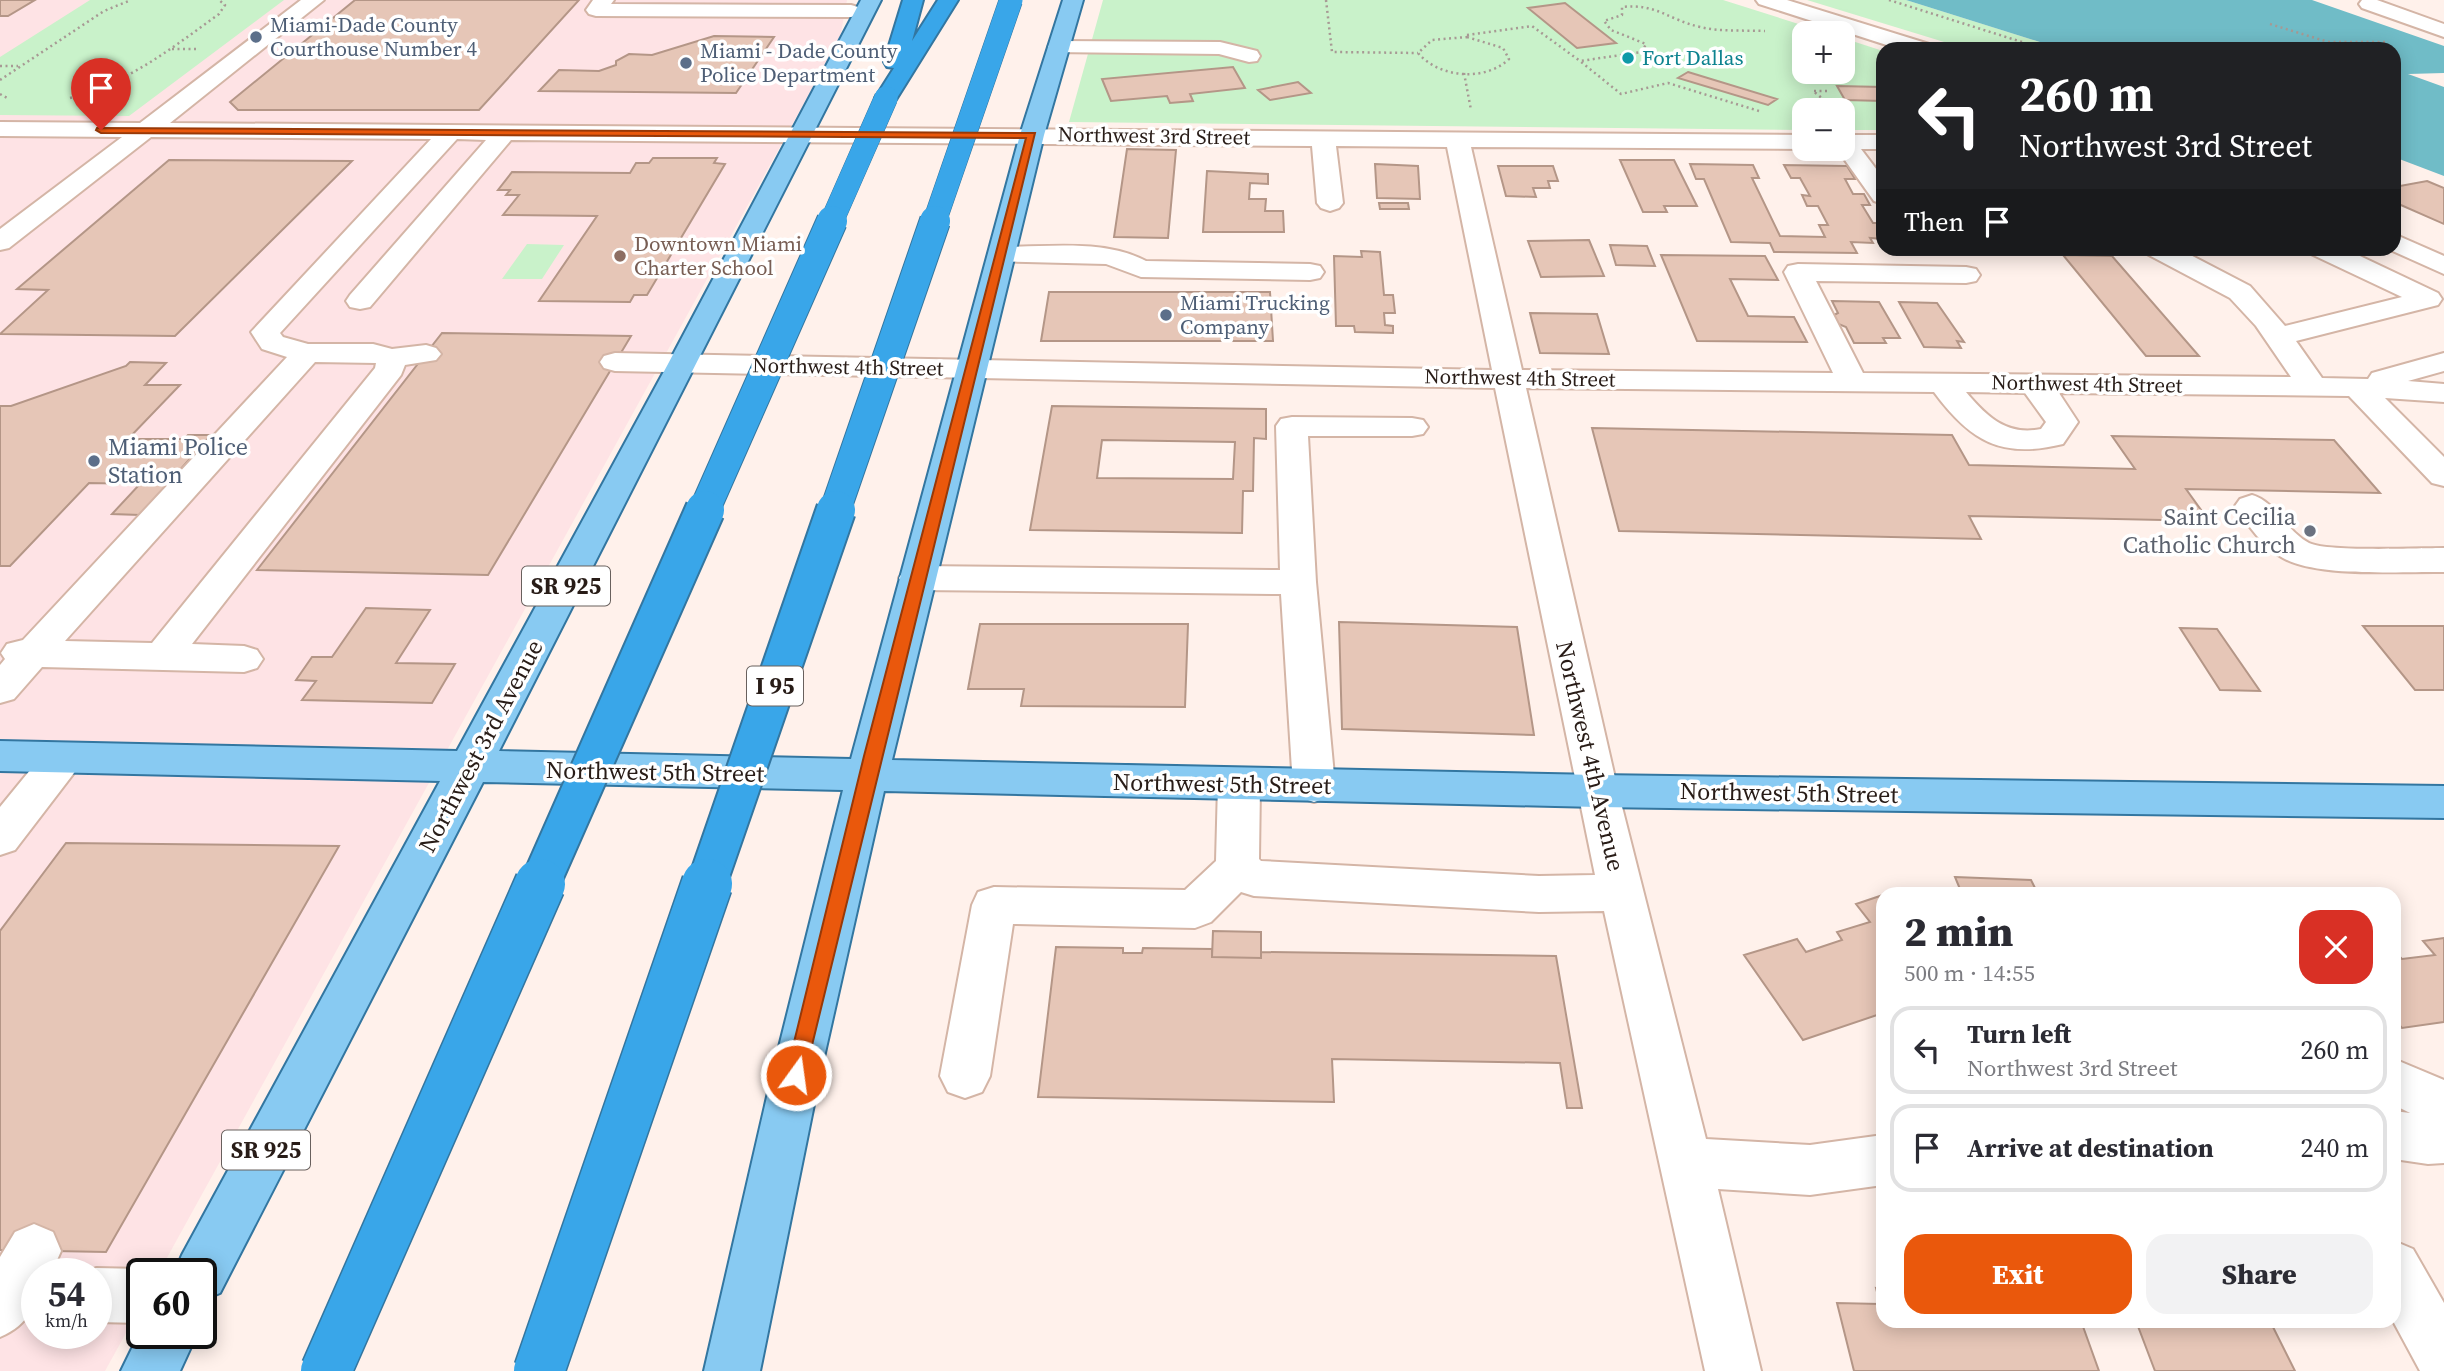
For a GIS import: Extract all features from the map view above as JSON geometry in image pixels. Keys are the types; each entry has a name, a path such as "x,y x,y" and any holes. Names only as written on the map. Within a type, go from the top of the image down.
{"highway":[{"path":"326,1371 886,97 913,0"},
{"path":"886,97 948,0"},
{"name":"I 95","path":"539,1371 1011,0"}],"main road":[{"name":"Northwest 3rd Avenue","path":"210,1258 471,768 845,53 850,13 871,0"},
{"path":"732,1371 796,1075 867,777 1032,135 1073,0"},
{"name":"Northwest 5th Street","path":"0,757 1597,792 2444,802"},
{"path":"149,1371 161,1349"}],"street":[{"path":"0,242 314,0"},
{"path":"604,0 596,10 850,13"},
{"path":"1766,0 1899,42"},
{"path":"2370,4 2444,31"},
{"path":"1059,47 1220,48 1249,56"},
{"path":"426,354 391,358 373,353 307,353 272,344 265,332 378,211 447,121"},
{"name":"Northwest 3rd Street","path":"0,129 424,132 447,121 504,133 1323,137 1465,128 1792,142"},
{"name":"Northwest 4th Avenue","path":"1465,128 1508,379 1597,792 1733,1371"},
{"path":"360,301 504,133"},
{"path":"1323,137 1329,203"},
{"path":"1855,142 1876,142"},
{"path":"1855,157 1876,186"},
{"path":"2401,245 2444,265"},
{"path":"1002,255 1106,256 1124,260 1141,270 1310,272"},
{"path":"2171,256 2240,292 2313,387"},
{"path":"2277,337 2428,299 2337,256"},
{"path":"1852,382 1798,272 1966,275"},
{"path":"0,690 18,653 307,353"},
{"path":"162,657 390,369 391,358"},
{"name":"Northwest 4th Street","path":"615,362 1508,379 2357,387 2444,393"},
{"name":"Northwest 4th Street","path":"2357,387 2444,362"},
{"path":"1943,383 1975,424 2001,436 2020,440 2052,437 2062,422 2051,403 2034,384"},
{"path":"2357,387 2444,477"},
{"path":"1314,786 1298,582 1292,426 1412,427"},
{"path":"2252,506 2287,548 2301,554 2317,558 2444,560"},
{"path":"917,578 1298,582"},
{"path":"18,653 244,659"},
{"path":"0,838 62,758"},
{"path":"965,1076 994,905 1195,909 1237,868 1239,785"},
{"path":"1237,868 1254,878 1268,879 1539,894 1622,893"},
{"path":"2401,1085 2422,1093 2444,1110"},
{"path":"2401,1136 2428,1140 2444,1139"},
{"path":"1686,1162 1810,1170 1876,1161"},
{"path":"2401,1281 2444,1359"}],"path":[{"path":"0,80 104,11 131,0"},
{"path":"65,99 106,88 143,70 219,13 225,5 219,0"},
{"path":"1326,0 1332,52 1418,53 1429,65 1464,73 1498,69 1506,65 1509,59 1508,53 1493,43 1453,37"},
{"path":"1889,0 2022,42"},
{"path":"1580,61 1642,52 1646,44 1611,30 1604,21 1622,15 1622,7 1642,4 1662,9 1690,24 1774,32"},
{"path":"2270,24 2328,42"},
{"path":"1418,53 1420,47 1428,42 1532,26 1621,94 1668,83 1770,114"},
{"path":"0,66 19,66"},
{"path":"1464,73 1465,128"},
{"path":"1822,98 1814,91 1827,91"},
{"path":"0,94 12,100"}],"shaded area":[{"path":"0,0 847,0 840,38 167,1258 126,1258 126,1333 105,1371 0,1371"}],"green space":[{"path":"90,0 284,0 129,116 0,115 0,57"},
{"path":"1103,0 1723,0 1792,22 1792,84 1855,84 1855,42 1876,49 1876,130 1855,130 1855,98 1792,98 1792,130 1069,122"},
{"path":"1807,0 1906,0 2040,42 1944,42"},
{"path":"527,244 564,245 542,279 502,279"}],"water":[{"path":"1906,0 2312,0 2444,46 2444,73 2408,74 2444,87 2444,176 2401,160 2401,42 2040,42"}],"building":[{"path":"0,0 35,0 8,16 0,16"},
{"path":"355,0 579,0 479,110 238,110 230,102"},
{"path":"1565,3 1616,43 1577,48 1528,8"},
{"name":"Miami - Dade County Police Department","path":"714,36 774,37 736,93 539,91 559,70 599,71 616,65 616,61 629,54 652,55"},
{"path":"1233,67 1245,88 1190,94 1193,101 1170,103 1167,96 1111,101 1102,79"},
{"path":"1688,72 1777,99 1768,105 1678,78"},
{"path":"1298,82 1311,93 1270,100 1258,90"},
{"path":"1837,86 1876,87 1876,101 1844,98"},
{"path":"1127,149 1176,150 1168,238 1114,237"},
{"name":"Downtown Miami Charter School","path":"653,158 717,158 714,163 725,164 647,295 634,295 630,302 539,301 597,216 503,215 519,195 506,195 510,190 498,190 512,172 630,173 636,163 649,163"},
{"path":"169,160 352,161 175,336 0,334 48,290 17,289"},
{"path":"1620,160 1674,160 1697,206 1664,206 1667,212 1643,212"},
{"path":"1375,164 1418,166 1420,199 1377,198"},
{"path":"1690,164 1753,165 1759,178 1752,178 1780,236 1825,237 1819,225 1828,225 1818,206 1807,206 1802,195 1810,196 1800,178 1791,178 1784,165 1847,166 1855,179 1845,179 1853,194 1864,194 1870,205 1862,205 1873,223 1876,223 1876,238 1870,238 1873,243 1851,242 1857,253 1774,252 1770,243 1731,242 1704,179 1696,179"},
{"path":"1498,166 1553,166 1558,181 1548,181 1550,188 1533,188 1536,197 1506,196"},
{"path":"1207,171 1268,174 1268,184 1250,183 1249,199 1266,199 1265,211 1283,211 1284,232 1203,232"},
{"path":"2427,181 2444,188 2444,224 2401,205 2401,186"},
{"path":"1379,203 1408,203 1409,209 1380,209"},
{"path":"1589,240 1604,276 1541,277 1528,241"},
{"path":"1610,245 1647,246 1655,266 1616,265"},
{"path":"1361,251 1380,252 1384,295 1393,295 1395,313 1384,313 1385,325 1393,326 1393,333 1355,332 1354,326 1336,326 1334,256 1362,257"},
{"path":"1661,255 1765,256 1778,280 1730,279 1748,316 1794,317 1807,342 1697,341"},
{"path":"2064,256 2112,256 2199,356 2146,356"},
{"path":"1049,292 1270,292 1273,341 1041,341"},
{"path":"1832,301 1879,302 1900,338 1883,338 1886,343 1854,343 1846,327 1836,323 1832,316 1838,313"},
{"path":"1899,302 1937,303 1964,342 1957,341 1961,348 1924,347"},
{"path":"1530,313 1597,314 1609,354 1540,353"},
{"path":"442,333 631,336 488,575 257,570"},
{"name":"Miami Police Station","path":"130,362 166,363 145,385 180,385 128,439 184,439 188,435 211,435 140,515 112,514 140,484 89,483 10,566 0,566 0,406 11,406 126,366"},
{"path":"1052,406 1266,409 1266,439 1254,438 1253,491 1243,491 1242,533 1030,530","holes":["1102,440 1235,442 1233,479 1097,478"]},
{"path":"1592,428 1952,435 1969,465 2135,469 2112,436 2334,440 2380,493 2186,489 2209,521 1969,516 1981,539 1619,531"},
{"path":"366,608 430,610 396,663 455,664 432,703 302,700 316,681 296,680 312,657 332,657"},
{"path":"1339,622 1517,627 1534,735 1342,729"},
{"path":"980,624 1188,624 1185,707 1021,706 1024,689 968,689"},
{"path":"2363,626 2444,626 2444,690 2415,690"},
{"path":"2180,628 2217,629 2260,691 2220,690"},
{"path":"66,843 339,846 106,1252 0,1250 0,931"},
{"path":"1955,877 2031,880 2034,887 1959,887"},
{"path":"1876,897 1876,1015 1803,1040 1744,955 1797,939 1806,952 1842,940 1837,932 1870,922 1856,904"},
{"path":"1213,931 1261,932 1261,958 1212,957"},
{"path":"2444,938 2444,1022 2402,1028 2401,958 2435,955 2423,941"},
{"path":"1056,947 1123,948 1123,953 1142,953 1143,948 1212,949 1212,957 1261,958 1261,952 1556,956 1582,1108 1567,1108 1560,1063 1332,1059 1334,1102 1038,1097"},
{"path":"1837,1303 1876,1304 1876,1328 2084,1328 2099,1371 1854,1371"},
{"path":"2139,1328 2274,1328 2295,1371 2155,1371"}],"place":[{"name":"Miami-Dade County Courthouse Number 4","path":"256,37"},
{"name":"Fort Dallas","path":"1628,58"},
{"name":"Miami - Dade County Police Department","path":"686,63"},
{"name":"Downtown Miami Charter School","path":"620,256"},
{"name":"Miami Trucking Company","path":"1166,315"},
{"name":"Miami Police Station","path":"94,461"},
{"name":"Saint Cecilia Catholic Church","path":"2310,531"}],"route":[{"path":"101,130 1032,135 872,756 796,1075"}]}
